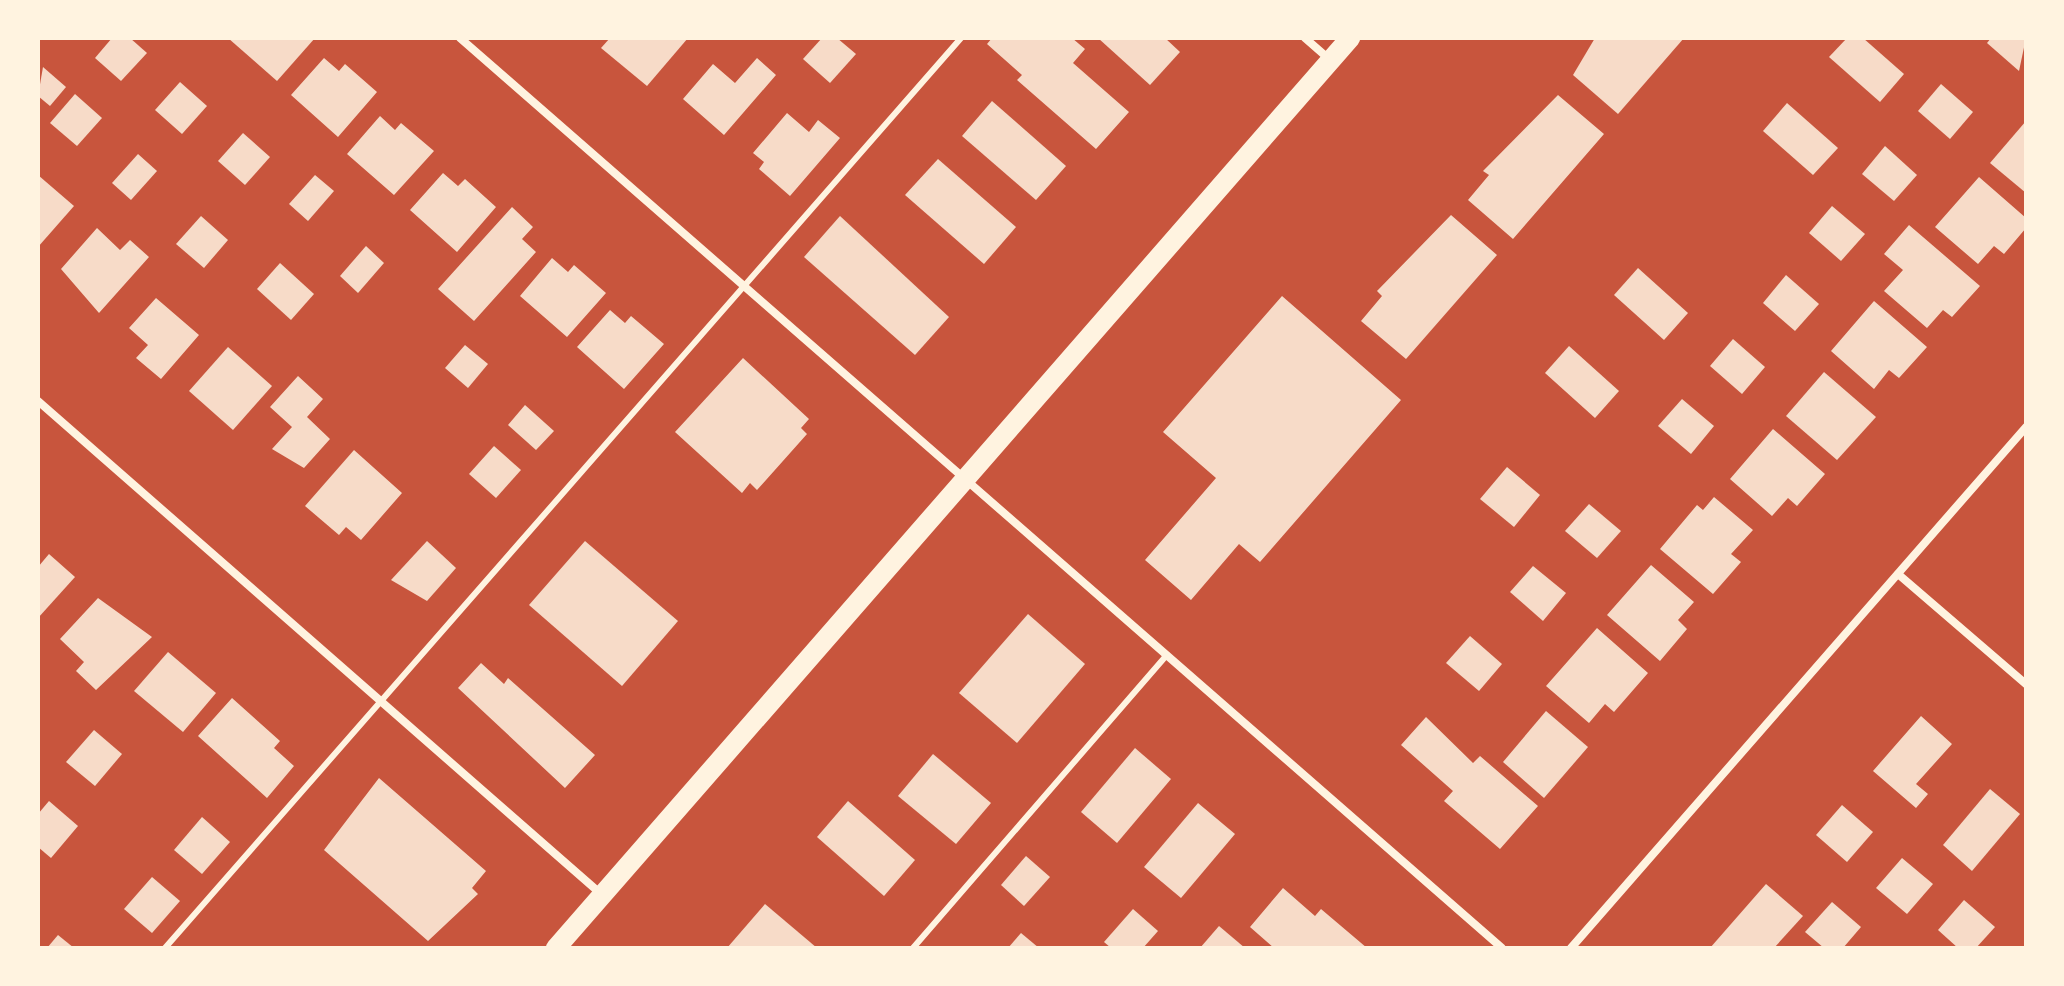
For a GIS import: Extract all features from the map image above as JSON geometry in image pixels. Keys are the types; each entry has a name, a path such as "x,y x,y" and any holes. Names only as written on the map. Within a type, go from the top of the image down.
{"main road":[{"path":"556,948 1350,38"}],"street":[{"path":"460,38 1502,948"},
{"path":"1305,38 1331,60"},
{"path":"38,401 603,895"},
{"path":"1571,948 2026,427"},
{"path":"1898,574 2026,684"}],"lane":[{"path":"165,948 961,38"},
{"path":"913,948 1167,655"}],"building":[{"path":"112,38 130,38 147,53 121,81 95,58"},
{"path":"228,38 315,38 277,81"},
{"path":"610,38 688,38 647,86 601,48"},
{"path":"822,38 837,38 856,54 830,83 803,59"},
{"path":"992,38 1072,38 1085,49 1073,63 1129,112 1096,149 1017,80 1022,75 987,44"},
{"path":"1098,38 1165,38 1180,52 1150,85"},
{"path":"1595,38 1684,38 1618,114 1573,75"},
{"path":"1847,38 1863,38 1904,74 1880,102 1829,57"},
{"path":"1991,38 2026,38 2019,71 1987,43"},
{"path":"324,58 339,71 345,64 377,92 338,137 291,95"},
{"path":"757,58 776,75 724,135 683,99 713,64 735,83"},
{"path":"43,67 66,87 50,106 38,96"},
{"path":"180,82 207,106 182,134 155,110"},
{"path":"1941,84 1973,112 1950,139 1918,111"},
{"path":"75,94 102,118 77,146 50,123"},
{"path":"1558,95 1604,134 1513,239 1468,200 1489,175 1483,171"},
{"path":"992,101 1066,166 1036,200 962,136"},
{"path":"1787,103 1838,148 1813,175 1763,131"},
{"path":"787,113 809,132 818,120 840,138 790,196 759,169 764,162 753,153"},
{"path":"380,116 395,130 401,123 434,151 394,195 347,154"},
{"path":"2026,121 2026,193 1990,163"},
{"path":"243,133 270,157 245,185 218,161"},
{"path":"1885,146 1917,175 1894,201 1862,174"},
{"path":"138,154 157,171 131,200 112,183"},
{"path":"938,159 1016,227 984,264 905,195"},
{"path":"443,173 458,186 465,179 496,207 457,252 410,210"},
{"path":"38,175 74,206 38,247"},
{"path":"315,175 334,191 308,221 289,204"},
{"path":"1979,177 2026,218 2026,228 2004,254 1994,246 1978,264 1935,227"},
{"path":"1832,206 1865,234 1841,261 1809,233"},
{"path":"512,207 533,227 522,239 536,252 474,321 438,289"},
{"path":"1451,215 1497,255 1406,359 1361,321 1382,296 1377,291"},
{"path":"201,216 228,240 204,268 176,244"},
{"path":"840,216 949,317 915,355 804,257"},
{"path":"1909,225 1980,286 1952,317 1943,310 1927,328 1884,291 1903,270 1884,254"},
{"path":"97,228 120,250 130,240 149,257 99,313 61,269"},
{"path":"366,246 384,263 358,293 340,276"},
{"path":"552,258 568,272 574,265 606,293 567,337 520,296"},
{"path":"280,263 314,294 291,320 257,289"},
{"path":"1638,268 1688,313 1664,340 1614,295"},
{"path":"1786,275 1819,304 1795,331 1763,303"},
{"path":"1282,296 1401,400 1260,562 1239,544 1191,600 1145,560 1216,478 1163,432"},
{"path":"156,298 199,335 161,379 136,358 148,345 129,328"},
{"path":"1874,301 1927,347 1899,378 1889,370 1874,389 1831,351"},
{"path":"610,310 625,323 631,316 664,344 624,389 577,347"},
{"path":"1733,339 1765,367 1742,394 1710,366"},
{"path":"465,345 488,364 468,388 445,368"},
{"path":"1569,346 1619,391 1595,418 1545,373"},
{"path":"228,347 272,386 233,430 189,391"},
{"path":"743,358 809,419 801,428 807,434 757,490 750,483 742,493 675,432"},
{"path":"1824,372 1876,417 1837,460 1786,416"},
{"path":"298,376 323,399 307,417 330,439 304,468 272,449 292,427 270,407"},
{"path":"1682,399 1714,426 1691,454 1658,426"},
{"path":"525,405 554,431 536,450 508,425"},
{"path":"1773,429 1825,474 1797,506 1788,498 1772,516 1730,479"},
{"path":"494,446 521,470 496,498 469,474"},
{"path":"354,450 402,493 361,540 346,527 339,535 305,506"},
{"path":"1507,467 1540,495 1514,527 1480,499"},
{"path":"1714,497 1753,530 1731,554 1741,562 1713,594 1660,549 1697,505 1703,510"},
{"path":"1589,504 1621,531 1597,558 1565,531"},
{"path":"427,541 456,568 427,601 391,580"},
{"path":"585,541 678,621 622,686 529,605"},
{"path":"49,554 75,577 38,618 38,567"},
{"path":"1651,565 1694,602 1678,620 1687,629 1660,661 1607,615"},
{"path":"1533,566 1566,593 1543,621 1510,592"},
{"path":"98,598 152,637 96,690 76,671 84,662 60,639"},
{"path":"1028,614 1085,664 1017,743 959,693"},
{"path":"1597,628 1648,673 1614,712 1605,704 1589,723 1546,686"},
{"path":"1470,636 1502,664 1479,691 1446,663"},
{"path":"168,652 216,693 183,732 134,691"},
{"path":"481,663 504,684 508,678 595,755 565,788 458,688"},
{"path":"232,698 280,741 274,748 294,766 267,798 198,736"},
{"path":"1546,711 1588,747 1544,798 1503,762"},
{"path":"1921,716 1952,744 1916,784 1928,794 1916,808 1873,771"},
{"path":"1426,717 1473,763 1480,756 1538,806 1500,849 1444,801 1453,791 1401,745"},
{"path":"94,730 122,754 95,786 66,762"},
{"path":"1135,748 1171,779 1117,843 1081,812"},
{"path":"933,754 991,803 956,844 898,796"},
{"path":"379,778 486,871 472,888 478,894 428,941 324,850"},
{"path":"1990,789 2020,814 1972,871 1943,845"},
{"path":"49,801 78,826 51,858 38,847 38,814"},
{"path":"848,801 915,860 884,896 817,837"},
{"path":"1198,803 1235,834 1181,898 1144,867"},
{"path":"1842,805 1873,832 1847,862 1816,835"},
{"path":"202,817 230,842 202,874 174,850"},
{"path":"1026,856 1050,877 1024,906 1001,885"},
{"path":"1902,858 1933,884 1907,914 1876,888"},
{"path":"152,877 180,901 152,933 124,909"},
{"path":"1766,884 1803,916 1774,948 1710,948"},
{"path":"1283,888 1315,916 1321,909 1367,948 1274,948 1250,927"},
{"path":"1964,900 1995,927 1976,948 1958,948 1938,930"},
{"path":"1832,902 1861,927 1843,948 1824,948 1805,932"},
{"path":"765,904 817,948 727,948"},
{"path":"1133,909 1158,931 1143,948 1111,948 1104,942"},
{"path":"1219,926 1245,948 1200,948"},
{"path":"1021,933 1039,948 1008,948"},
{"path":"58,935 74,948 47,948"}]}
